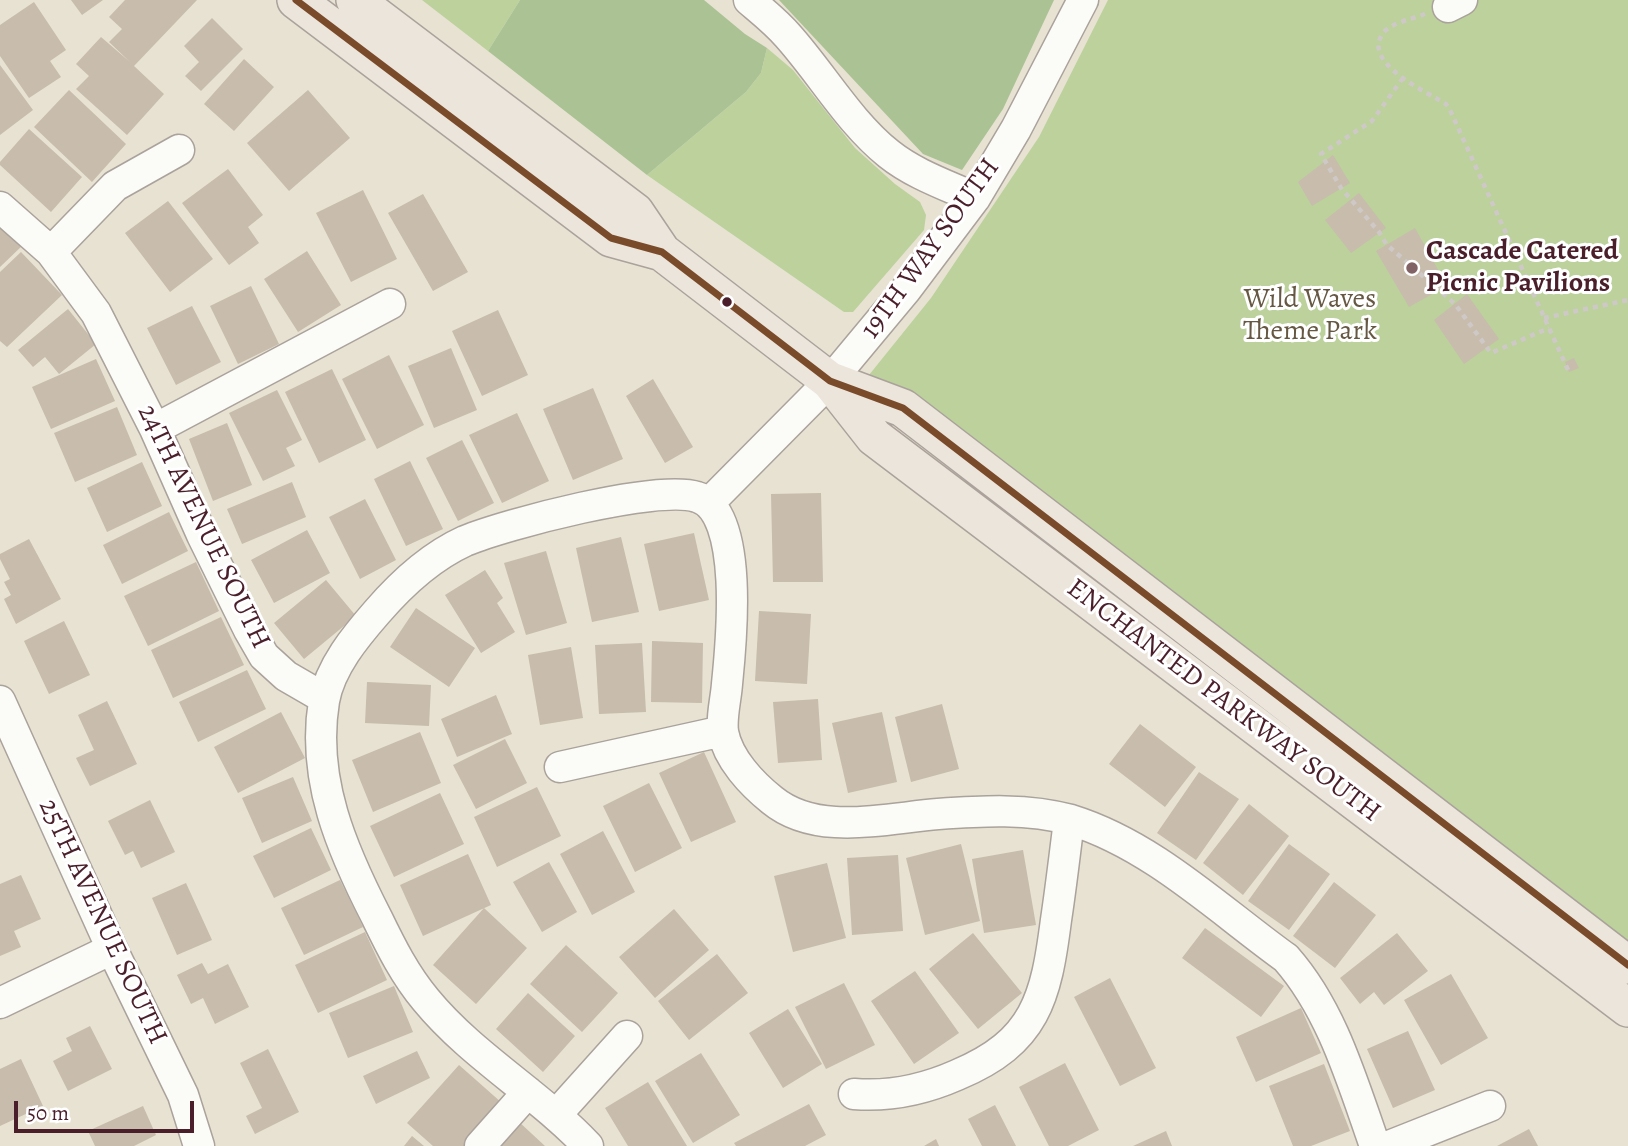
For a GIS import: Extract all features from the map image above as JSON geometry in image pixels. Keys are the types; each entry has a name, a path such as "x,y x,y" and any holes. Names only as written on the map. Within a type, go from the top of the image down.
{"main road":[{"name":"ENCHANTED PARKWAY SOUTH","path":"296,0 611,238 662,252"},
{"name":"ENCHANTED PARKWAY SOUTH","path":"355,0 635,212 662,252 830,380 874,437 1628,1008"},
{"name":"ENCHANTED PARKWAY SOUTH","path":"830,380 903,408 1628,965"}],"street":[{"path":"748,0 770,16 789,36 863,128 888,153 909,168 975,198"},
{"name":"19TH WAY SOUTH","path":"709,503 830,380 905,291 975,198 1016,129 1083,0"},
{"path":"51,252 115,186 179,150"},
{"name":"24TH AVENUE SOUTH","path":"0,207 51,252 96,313 155,429 202,535 257,644 276,669 324,698"},
{"path":"155,429 390,304"},
{"path":"588,1146 556,1115 462,1037 431,1006 402,966 342,845 329,807 322,756 324,698 351,643 395,591 417,570 461,543 534,519 612,503 684,495 699,497 709,503 718,513 723,526 730,582 731,638 723,731 731,751 753,784 784,809 810,818 862,821 1021,811 1069,820 1111,837 1156,861 1286,958 1310,990 1330,1028 1375,1146"},
{"name":"25TH AVENUE SOUTH","path":"0,701 112,949 183,1096 199,1146"},
{"path":"560,767 723,731"},
{"path":"854,1094 897,1094 931,1086 981,1064 1021,1032 1036,1011 1046,982 1069,820"},
{"path":"0,1003 112,949"},
{"path":"556,1115 627,1037"},
{"path":"480,1146 528,1092"},
{"path":"1389,1146 1490,1106"}],"path":[{"path":"1455,3 1385,31 1380,40 1380,53 1387,66 1446,103 1569,372"},
{"path":"1403,78 1372,121 1321,154 1351,200 1387,245 1455,304 1491,353 1549,328"},
{"path":"1544,318 1628,300"}],"green space":[{"path":"422,0 520,0 488,51"},
{"path":"520,0 704,0 745,34 767,48 761,73 746,92 647,175 488,51"},
{"path":"779,0 1054,0 1003,109 962,170 923,154"},
{"name":"Wild Waves Theme Park","path":"1108,0 1628,0 1628,944 865,380 931,298 1039,137"},
{"path":"767,48 793,70 855,148 895,184 920,202 926,215 924,230 853,312 844,312 647,175 746,92 761,73"}],"building":[{"path":"71,0 103,0 82,15"},
{"path":"125,0 197,0 134,66 164,94 127,135 76,89 89,76 76,64 101,37 130,62 109,42 122,29 109,17"},
{"path":"34,2 66,50 50,61 61,77 29,98 0,56 0,25"},
{"path":"212,18 243,49 201,91 185,76 199,62 184,46"},
{"path":"244,59 274,87 234,131 204,104"},
{"path":"0,65 33,110 0,135"},
{"path":"69,90 126,144 92,182 34,127"},
{"path":"308,90 350,138 289,191 247,143"},
{"path":"29,129 82,177 51,212 0,165"},
{"path":"1333,155 1350,183 1312,206 1298,182"},
{"path":"228,169 263,215 248,227 259,243 229,265 182,203"},
{"path":"363,190 397,259 351,282 316,213"},
{"name":"Cascade Catered Picnic Pavilions","path":"1359,193 1386,228 1351,253 1325,220"},
{"path":"423,194 468,272 433,291 388,213"},
{"path":"168,201 213,259 170,292 125,233"},
{"path":"0,220 23,245 0,267"},
{"name":"Cascade Catered Picnic Pavilions","path":"1415,228 1447,286 1409,307 1376,251"},
{"path":"307,251 341,305 298,332 264,279"},
{"path":"21,252 62,295 7,347 0,341 0,272"},
{"path":"251,286 279,344 238,364 210,306"},
{"name":"Cascade Catered Picnic Pavilions","path":"1467,294 1499,339 1464,364 1434,320"},
{"path":"192,306 221,362 176,385 147,328"},
{"path":"68,309 96,344 59,374 45,357 33,367 18,350"},
{"path":"498,310 528,375 482,396 452,331"},
{"path":"451,348 477,410 434,428 408,366"},
{"path":"389,355 424,425 377,449 342,379"},
{"path":"1574,358 1579,368 1569,372 1565,362"},
{"path":"96,359 115,401 51,429 32,387"},
{"path":"332,369 366,440 319,463 285,392"},
{"path":"653,379 693,447 665,463 626,396"},
{"path":"593,388 623,459 573,480 543,409"},
{"path":"277,390 302,440 286,448 295,466 263,481 229,413"},
{"path":"117,407 137,455 75,482 54,433"},
{"path":"517,413 549,481 502,503 469,435"},
{"path":"227,423 252,485 213,501 189,439"},
{"path":"462,440 494,503 458,521 426,458"},
{"path":"410,461 443,529 406,546 374,479"},
{"path":"142,462 162,506 107,532 87,488"},
{"path":"292,482 306,517 242,544 227,509"},
{"path":"821,493 823,582 773,582 771,494"},
{"path":"365,499 396,560 360,579 329,517"},
{"path":"169,512 188,551 122,584 103,545"},
{"path":"307,530 330,573 274,603 251,560"},
{"path":"694,533 709,600 659,611 644,544"},
{"path":"621,537 639,612 592,622 576,548"},
{"path":"29,539 61,599 16,624 4,599 11,595 4,582 10,579 0,554"},
{"path":"546,551 567,623 526,635 504,563"},
{"path":"196,562 219,611 148,646 124,596"},
{"path":"485,570 503,598 497,603 515,632 481,653 445,595"},
{"path":"326,580 356,616 304,659 274,623"},
{"path":"416,608 475,648 449,687 390,647"},
{"path":"759,611 811,614 807,684 755,681"},
{"path":"221,617 244,665 173,698 151,650"},
{"path":"64,621 90,675 49,694 24,641"},
{"path":"652,641 703,643 702,703 651,702"},
{"path":"642,643 646,712 599,714 595,645"},
{"path":"571,647 583,718 540,725 528,655"},
{"path":"247,670 266,709 198,742 179,702"},
{"path":"367,682 431,685 429,726 365,723"},
{"path":"496,695 512,734 457,757 441,719"},
{"path":"818,699 822,760 778,763 773,702"},
{"path":"107,701 137,764 90,786 76,758 94,750 78,715"},
{"path":"942,704 959,769 911,782 895,717"},
{"path":"281,712 305,758 238,793 214,747"},
{"path":"882,712 897,782 848,793 832,723"},
{"path":"1140,724 1196,767 1165,807 1109,764"},
{"path":"420,732 441,783 373,812 352,760"},
{"path":"505,739 527,783 476,809 453,765"},
{"path":"704,752 736,822 691,842 659,773"},
{"path":"1199,772 1239,799 1196,860 1157,833"},
{"path":"293,777 312,821 262,843 242,798"},
{"path":"649,783 682,848 635,872 603,806"},
{"path":"537,787 561,836 497,867 474,817"},
{"path":"440,793 464,844 394,877 370,826"},
{"path":"150,800 175,852 141,868 133,851 125,855 108,821"},
{"path":"1249,804 1289,836 1243,895 1203,863"},
{"path":"311,828 331,870 274,898 253,856"},
{"path":"603,831 635,892 592,915 560,854"},
{"path":"961,844 980,921 925,935 906,858"},
{"path":"1289,844 1330,874 1289,930 1248,901"},
{"path":"1023,850 1036,925 984,933 972,859"},
{"path":"468,854 491,905 423,936 400,885"},
{"path":"898,855 903,931 852,935 847,858"},
{"path":"549,862 577,912 542,932 513,882"},
{"path":"827,863 846,938 793,952 774,876"},
{"path":"21,875 41,919 14,931 21,947 0,956 0,884"},
{"path":"340,880 363,927 304,955 281,908"},
{"path":"1334,882 1376,915 1335,968 1293,936"},
{"path":"186,883 212,940 177,955 152,898"},
{"path":"484,908 527,948 476,1004 433,965"},
{"path":"674,909 709,950 655,998 619,957"},
{"path":"1205,928 1284,986 1261,1017 1182,958"},
{"path":"365,932 387,980 318,1013 295,965"},
{"path":"973,933 1022,993 978,1029 929,969"},
{"path":"1397,933 1428,971 1384,1005 1374,992 1360,1004 1340,978"},
{"path":"566,945 618,993 582,1032 530,984"},
{"path":"717,954 748,993 689,1040 658,1001"},
{"path":"202,963 208,974 228,964 249,1007 215,1024 203,998 191,1004 177,975"},
{"path":"915,971 959,1033 914,1064 871,1001"},
{"path":"1451,974 1488,1038 1441,1065 1404,1000"},
{"path":"1110,978 1156,1068 1120,1086 1074,997"},
{"path":"844,983 875,1045 826,1069 795,1007"},
{"path":"394,986 413,1032 348,1058 329,1013"},
{"path":"528,993 575,1036 543,1072 496,1029"},
{"path":"1301,1008 1321,1053 1256,1082 1236,1037"},
{"path":"788,1009 822,1064 783,1088 749,1033"},
{"path":"90,1026 112,1069 68,1091 53,1061 72,1051 66,1038"},
{"path":"1408,1031 1435,1090 1393,1108 1367,1049"},
{"path":"268,1049 299,1112 255,1134 246,1116 262,1108 240,1063"},
{"path":"417,1051 430,1078 376,1104 363,1076"},
{"path":"701,1053 740,1115 693,1143 655,1081"},
{"path":"21,1059 43,1106 0,1126 0,1069"},
{"path":"1065,1063 1099,1130 1068,1146 1049,1146 1019,1087"},
{"path":"1324,1064 1350,1131 1311,1146 1293,1146 1269,1086"},
{"path":"459,1065 502,1103 464,1146 433,1146 407,1123"},
{"path":"648,1082 687,1146 628,1146 605,1108"},
{"path":"809,1104 826,1135 805,1146 736,1146 734,1143"},
{"path":"995,1105 1016,1146 982,1146 968,1119"},
{"path":"143,1106 156,1135 134,1146 95,1146 88,1131"},
{"path":"518,1121 545,1146 495,1146"},
{"path":"1529,1129 1538,1146 1497,1146"},
{"path":"1166,1131 1172,1146 1133,1146"},
{"path":"412,1136 424,1146 404,1146"},
{"path":"936,1139 939,1146 924,1146"}],"transit line":[{"path":"296,0 611,238 662,252 830,381 903,408 1628,965"}],"place":[{"name":"Cascade Catered Picnic Pavilions","path":"1412,268"}]}
